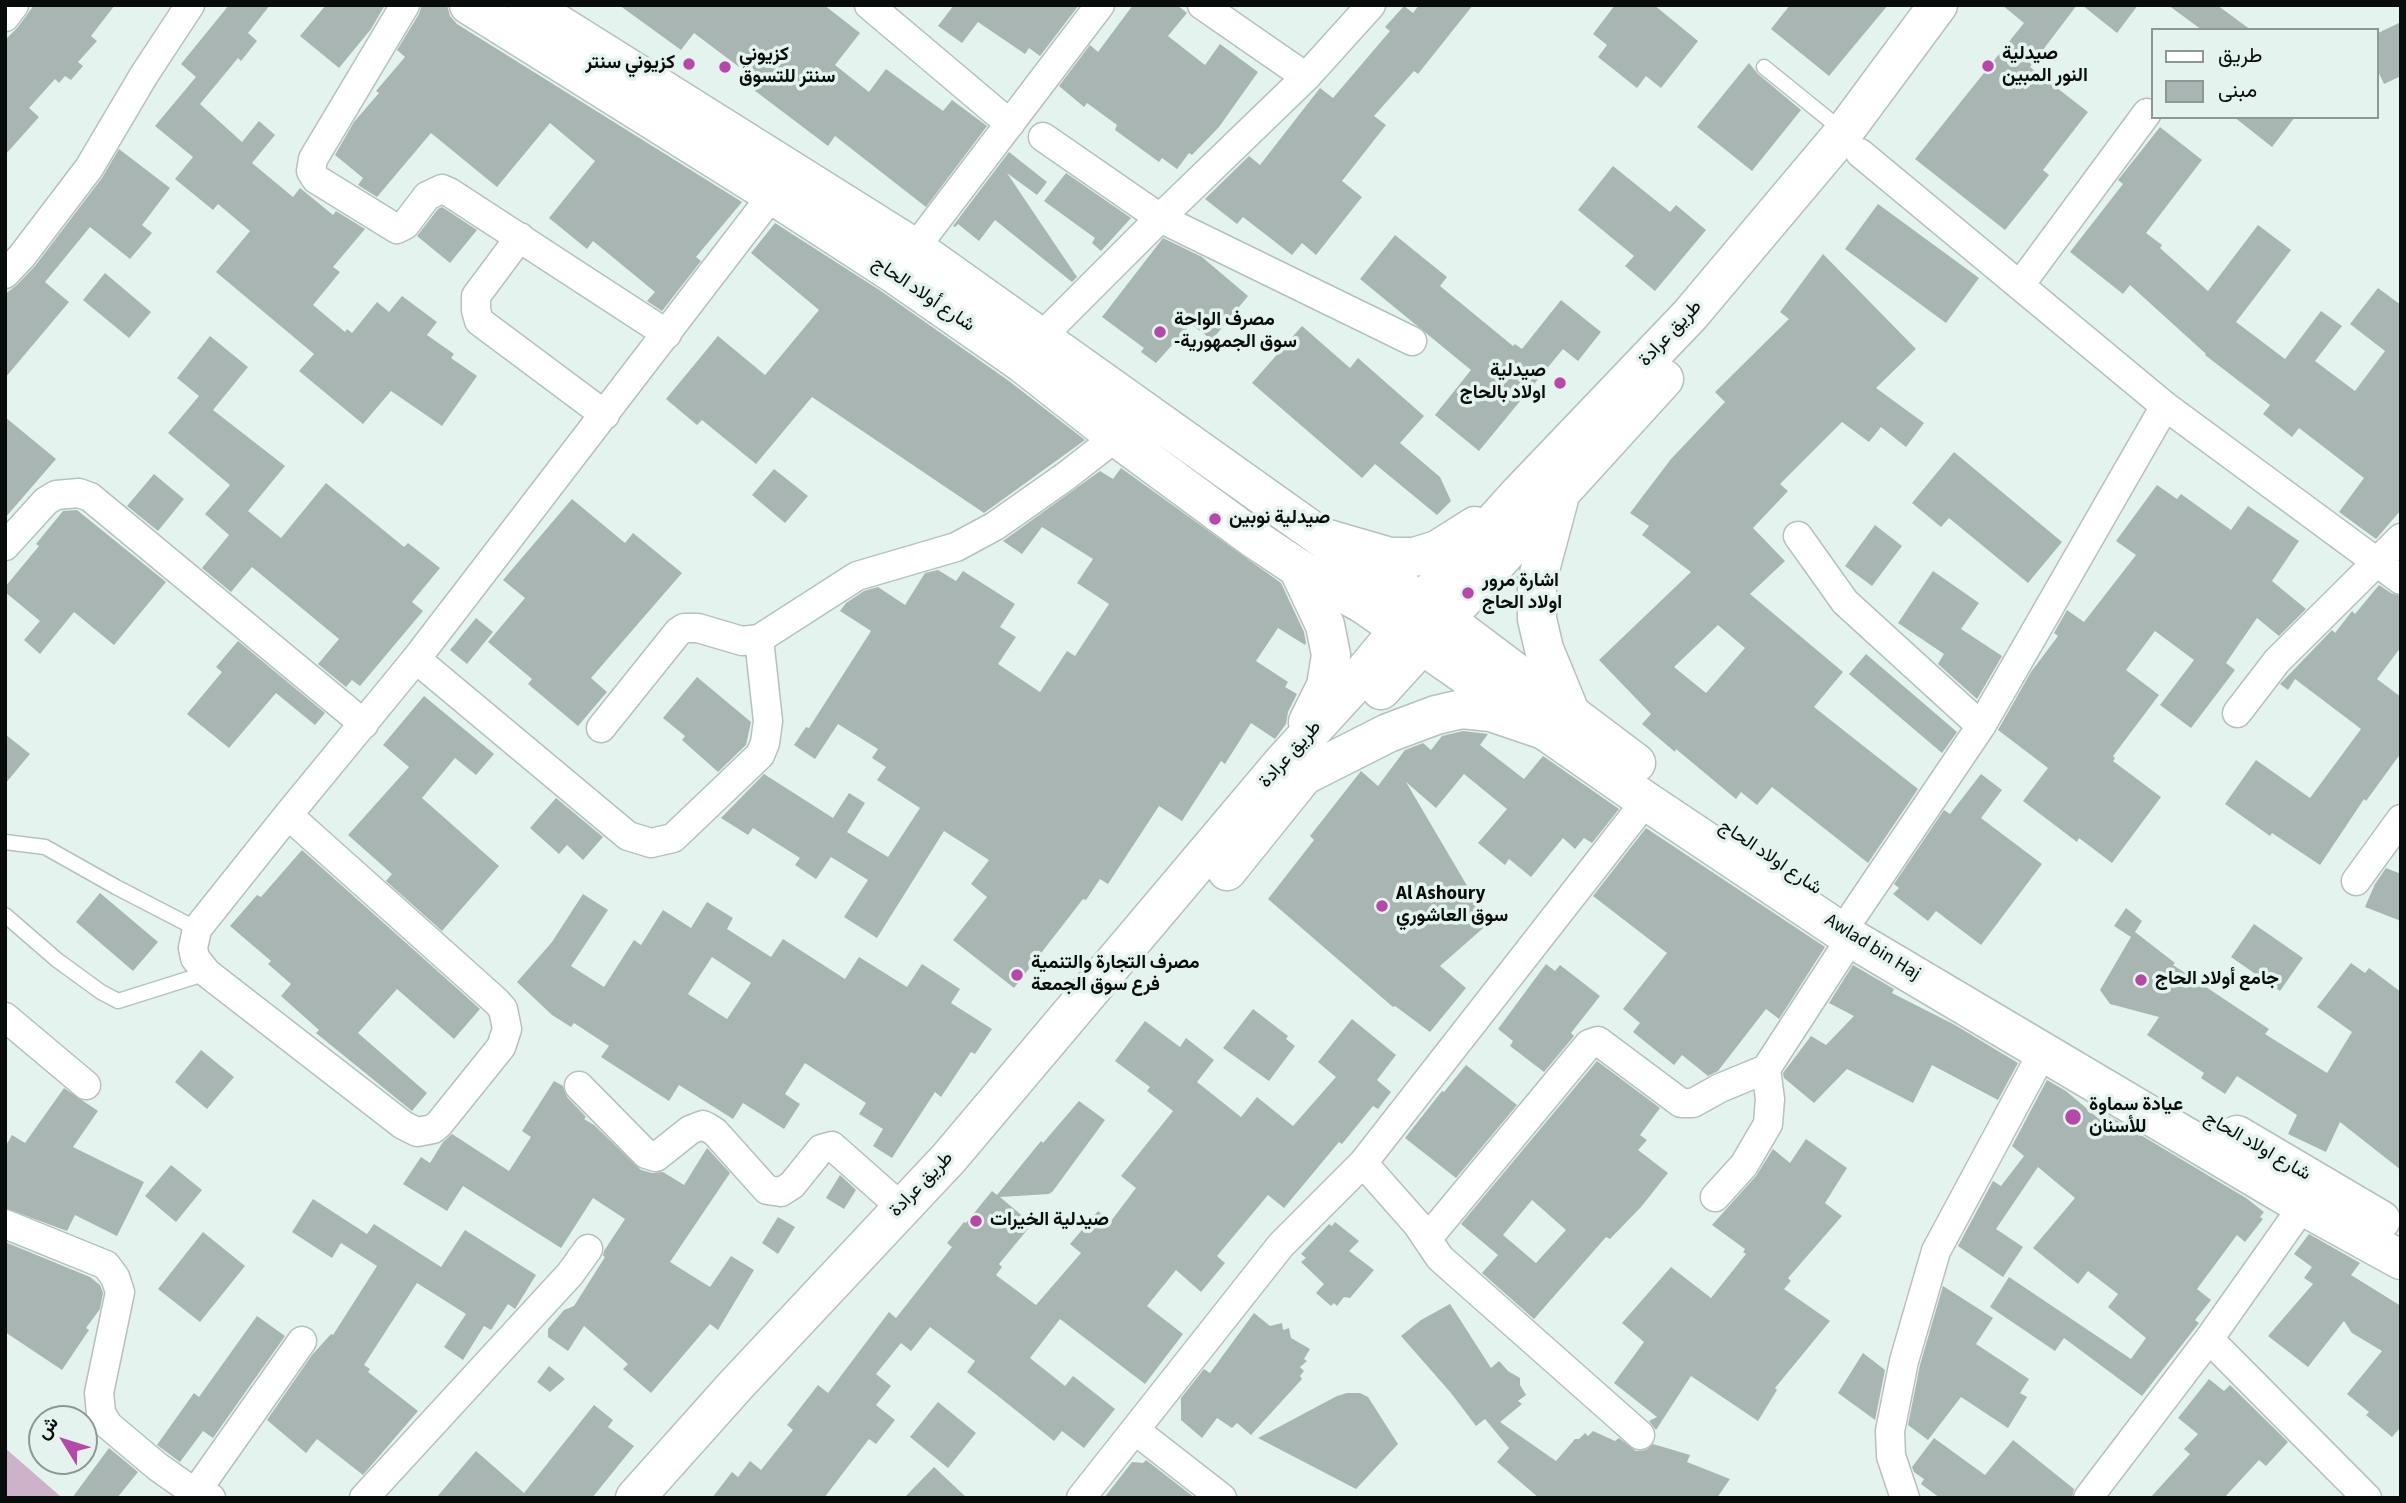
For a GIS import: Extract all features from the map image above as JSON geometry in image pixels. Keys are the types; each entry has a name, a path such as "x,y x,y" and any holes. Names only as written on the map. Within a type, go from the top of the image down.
{"main road":[{"name":"شارع أولاد الحاج","path":"469,5 782,182 915,248 1321,537 1372,589"},
{"name":"شارع أولاد الحاج","path":"528,5 782,182 893,273 1022,363 1116,437 1298,568 1372,589"},
{"name":"طريق عرادة","path":"1422,624 1559,496 1766,265 1852,142 1938,5"},
{"name":"طريق عرادة","path":"635,1498 949,1158 1422,624 1519,494 1852,142 1966,5"},
{"path":"1321,537 1390,557 1414,557 1437,550 1465,534 1519,494"},
{"path":"1294,769 1436,715 1462,709 1558,722 1537,619 1537,581 1559,496"},
{"path":"1294,769 1326,686 1331,655 1325,625 1298,568"},
{"path":"1372,589 1422,624"},
{"name":"Awlad bin Haj","path":"1422,624 1558,722 1646,801 1853,926 2043,1050 2303,1206 2401,1260"},
{"name":"شارع اولاد الحاج","path":"1558,722 1679,797 1853,926 2055,1029 2401,1232"},
{"name":"طريق عرادة","path":"669,1498 754,1401 964,1174 1130,985 1260,832 1294,769"}],"street":[{"path":"5,17 14,5"},
{"path":"5,274 22,256 89,168 144,75 190,5"},
{"path":"405,5 313,159 311,171 316,179 397,229 405,225 427,196 442,189 667,334"},
{"path":"869,5 1010,124"},
{"path":"915,248 1100,5"},
{"path":"1202,5 1307,77"},
{"path":"1042,337 1160,218 1307,77 1371,5"},
{"path":"2020,285 2147,113"},
{"path":"1043,137 1160,218 1412,341"},
{"path":"1852,142 2165,406 2401,580"},
{"path":"288,815 503,1009 507,1028 501,1047 439,1124 425,1131 410,1130 206,973 195,958 193,948 197,929 288,815 416,659 782,182"},
{"path":"520,237 476,296 479,321 605,415"},
{"path":"1427,1239 1589,1044 1598,1041 1610,1048 1681,1103 1693,1103 1720,1088 1766,1069 1853,926 1981,726 2165,406"},
{"path":"601,728 684,628 698,628 742,641 759,639 857,576 956,547 995,526 1116,437"},
{"path":"5,546 46,501 56,495 79,493 90,497 364,724"},
{"path":"1798,536 1845,602 1981,726"},
{"path":"2237,713 2277,661 2401,538"},
{"path":"416,659 628,836 651,844 673,838 760,755 768,722 759,639"},
{"path":"1081,1498 1281,1244 1363,1163 1646,801"},
{"path":"2356,881 2401,819"},
{"path":"5,1017 86,1085"},
{"path":"1905,1498 1891,1456 1890,1431 1904,1361 1936,1251 2043,1050"},
{"path":"1715,1197 1744,1165 1768,1124 1770,1099 1766,1069"},
{"path":"579,1086 646,1154 656,1157 690,1130 703,1125 715,1132 767,1189 780,1192 792,1185 821,1149 832,1146 901,1207"},
{"path":"1363,1163 1417,1224 1440,1258 1640,1435"},
{"path":"2088,1498 2209,1339 2303,1206"},
{"path":"5,1224 106,1265 115,1277 120,1292 99,1392 101,1413 108,1425 158,1467 203,1495 302,1341"},
{"path":"364,1498 570,1274 588,1249"},
{"path":"2209,1339 2363,1496"},
{"path":"1136,1431 1222,1498"}],"lane":[{"path":"1764,67 1852,142"},
{"path":"5,842 46,847 197,929"},
{"path":"5,915 57,960 118,1001 206,973"}],"shaded area":[{"path":"5,1448 28,1468 28,1475 36,1475 60,1496 59,1498 5,1498"}],"building":[{"path":"34,5 115,5 91,36 97,41 78,62 83,66 71,80 65,76 59,83 55,79 29,108 39,117 5,155 5,40"},
{"path":"229,5 270,5 248,33 257,41 241,61 238,58 200,104 242,142 259,121 275,135 252,163 293,197 300,188 333,215 336,211 365,229 333,267 340,272 313,305 345,332 347,329 352,333 377,302 389,312 402,296 437,322 427,335 454,354 451,358 477,376 442,426 391,391 363,424 299,371 314,354 216,272 250,231 218,204 213,210 175,179 193,157 155,126 196,77 181,64"},
{"path":"326,5 385,5 371,29 339,68 300,36"},
{"path":"422,5 447,5 450,16 457,24 742,202 696,257 701,261 662,311 647,301 655,292 593,241 587,249 549,218 595,161 550,123 497,187 431,133 377,197 358,185 363,178 335,155 354,122 379,93 376,91 405,57 397,50"},
{"path":"619,5 824,5 860,33 835,65 869,92 886,69 943,111 952,100 987,126 926,207 835,136 828,146 742,81 747,73 694,33 681,50"},
{"path":"954,5 1079,5 1040,56 1029,48 1025,54 978,22 962,43 938,26"},
{"path":"1133,5 1177,5 1187,13 1168,36 1205,65 1220,44 1258,72 1219,127 1192,155 1189,153 1177,169 1162,158 1159,162 1115,130 1117,125 1087,103 1084,107 1059,86 1090,45 1098,52"},
{"path":"1419,5 1473,5 1418,74 1414,71 1374,116 1386,125 1342,181 1362,197 1316,255 1302,243 1292,255 1243,217 1237,224 1205,199 1249,156 1260,165 1320,88 1333,98 1390,31 1385,27 1404,6 1413,13"},
{"path":"1615,5 1654,5 1698,41 1661,88 1646,76 1637,88 1598,57 1607,45 1593,34"},
{"path":"1790,5 1888,5 1829,76 1771,29"},
{"path":"2002,5 2077,5 2030,67 2088,112 2043,170 2049,175 2005,230 1915,159 2024,23"},
{"path":"2082,5 2138,5 2117,33"},
{"path":"2168,5 2217,5 2248,28 2199,28"},
{"path":"2401,22 2401,76 2384,84 2378,71 2378,33"},
{"path":"1749,63 1758,74 1801,110 1752,171 1697,127"},
{"path":"2237,119 2293,119 2272,147"},
{"path":"2160,127 2202,160 2146,233 2162,245 2160,248 2208,291 2258,225 2291,250 2236,322 2285,359 2321,311 2342,326 2315,361 2355,391 2385,351 2350,324 2378,288 2401,305 2401,510 2376,539 2339,512 2364,478 2299,428 2292,437 2263,414 2270,405 2205,355 2130,285 2123,294 2070,252 2123,184 2118,180"},
{"path":"119,149 170,188 142,225 152,233 130,259 90,227 45,282 69,302 5,378 5,294 35,266 102,178"},
{"path":"1009,152 1047,182 1037,195 1007,173 1077,277 1072,282 995,220 979,241 958,224 953,226"},
{"path":"1613,166 1670,212 1676,205 1706,230 1655,291 1625,266 1634,256 1578,210"},
{"path":"1066,173 1131,218 1101,251 1092,243 1095,238 1044,201"},
{"path":"1878,204 1979,278 1946,323 1845,249"},
{"path":"442,207 477,230 450,263 417,236"},
{"path":"775,223 881,291 1009,381 1085,440 984,513 812,397 756,464 702,420 697,425 666,399 718,336 765,375 819,310 751,253"},
{"path":"1395,235 1447,277 1440,286 1513,346 1515,344 1522,349 1561,300 1601,332 1578,361 1563,349 1479,451 1435,415 1471,370 1360,279"},
{"path":"1163,238 1202,257 1248,296 1212,340 1191,324 1156,363 1141,352 1144,348 1102,317"},
{"path":"1823,254 1916,349 1876,388 1924,423 1906,447 1881,427 1869,442 1842,422 1780,484 1788,491 1753,528 1785,561 1750,594 1843,672 1814,707 1918,789 1868,863 1772,787 1757,805 1741,792 1736,799 1642,724 1651,714 1599,660 1691,572 1642,535 1649,526 1630,513 1671,459 1725,402 1715,392 1789,319 1780,312","holes":["1718,625 1745,648 1706,693 1674,667"]},
{"path":"105,273 151,312 129,338 83,300"},
{"path":"1302,326 1350,368 1358,358 1424,416 1400,443 1440,477 1451,501 1437,515 1375,464 1362,478 1252,383"},
{"path":"210,336 248,367 213,410 285,466 248,511 281,538 326,483 404,547 408,543 440,568 412,602 423,611 360,686 352,680 346,687 318,664 339,639 252,567 231,592 202,568 229,535 205,514 230,485 168,433 199,396 177,378"},
{"path":"5,417 56,459 5,518"},
{"path":"1954,452 2062,542 2028,583 1949,518 1941,527 1912,503"},
{"path":"1121,468 1281,583 1304,632 1306,643 1305,645 1278,628 1256,661 1288,682 1285,687 1297,694 1288,712 1286,724 1275,739 1251,723 1225,764 1221,761 1182,821 1159,806 1108,884 1100,879 1014,988 953,940 987,897 971,884 989,860 944,831 877,938 844,917 868,880 831,857 816,879 795,865 800,858 753,828 748,835 721,818 764,774 833,818 849,793 865,803 847,832 888,857 920,808 877,780 886,767 872,758 878,749 838,724 815,759 794,745 806,727 809,728 871,631 840,611 846,603 864,591 878,587 905,605 925,573 938,570 956,581 963,571 1015,604 1000,627 1016,637 998,664 1040,692 1067,651 1075,656 1109,604 1077,583 1093,559 1042,527 1022,554 1003,541 1100,471 1113,479"},
{"path":"774,469 808,496 785,523 752,495"},
{"path":"154,474 184,499 158,531 127,506"},
{"path":"2157,485 2177,499 2181,494 2231,530 2248,506 2299,541 2272,581 2306,609 2279,636 2257,618 2226,663 2235,670 2191,728 2160,705 2194,660 2155,631 2126,670 2159,695 2113,756 2113,761 2161,797 2112,863 2079,838 2077,842 2023,801 2048,768 1998,730 2031,672 2058,636 2054,633 2067,610 2084,622 2136,555 2116,541"},
{"path":"572,499 625,543 633,533 682,573 591,678 607,692 578,726 528,684 532,679 488,642 525,598 503,580"},
{"path":"77,510 166,582 114,645 74,612 40,654 24,640 40,621 5,592 5,587 39,546 36,544 63,511"},
{"path":"1875,525 1902,546 1872,586 1845,566"},
{"path":"1933,571 1979,603 1961,629 2002,656 1977,699 1938,664 1944,654 1898,623"},
{"path":"2379,585 2401,596 2401,647 2377,679 2401,697 2401,753 2366,801 2364,799 2320,865 2272,833 2270,836 2225,804 2256,760 2310,798 2361,729 2295,679 2288,690 2280,684 2332,630 2335,633 2352,611 2355,614"},
{"path":"476,618 493,632 467,664 450,650"},
{"path":"238,641 325,713 315,725 276,693 229,748 187,714 222,672 216,667"},
{"path":"1866,654 1957,732 1942,753 1849,674"},
{"path":"697,677 751,722 746,745 718,772 682,740 685,736 663,718"},
{"path":"424,696 494,754 476,775 455,758 422,798 499,866 442,931 386,881 392,874 348,835 409,767 383,745"},
{"path":"1463,731 1488,734 1480,745 1524,779 1543,756 1619,809 1592,843 1584,838 1575,849 1563,838 1531,877 1509,859 1505,865 1478,843 1507,809 1464,774 1436,808 1406,782 1489,923 1440,966 1466,988 1430,1032 1393,1007 1268,899 1314,840 1310,836 1361,771 1378,786 1405,750 1423,743 1431,750 1442,736"},
{"path":"5,734 30,754 5,784"},
{"path":"1981,774 2002,790 1981,818 2042,864 1981,945 1936,911 1928,921 1893,894 1899,888 1894,884 1944,810 1950,814"},
{"path":"556,798 603,837 583,860 567,845 559,854 530,828"},
{"path":"1646,828 1825,947 1779,1019 1766,1009 1718,1071 1708,1076 1682,1055 1674,1065 1633,1032 1640,1023 1623,1009 1667,953 1593,896"},
{"path":"302,850 480,1009 454,1039 397,989 358,1033 427,1093 412,1111 316,1033 319,1030 281,996 291,984 268,964 271,961 230,926 257,895 261,897"},
{"path":"2386,868 2401,874 2401,921 2365,907"},
{"path":"100,893 158,942 133,971 76,922"},
{"path":"583,894 608,910 571,966 604,987 634,940 641,945 663,910 691,928 707,902 733,918 727,929 771,957 783,939 845,979 859,957 907,987 922,964 960,989 951,1003 992,1029 975,1054 971,1052 941,1097 935,1092 892,1158 873,1146 883,1129 859,1114 866,1103 805,1063 785,1094 800,1104 784,1129 743,1103 733,1119 679,1085 669,1101 601,1057 609,1046 574,1023 571,1027 552,1015 517,982 552,942","holes":["712,957 751,983 727,1019 688,994"]},
{"path":"2126,908 2142,921 2135,932 2175,963 2173,965 2269,1029 2265,1034 2327,1073 2352,1032 2317,1007 2351,963 2365,973 2369,968 2401,992 2401,1170 2340,1122 2326,1152 2288,1134 2297,1115 2237,1076 2225,1094 2201,1078 2204,1073 2147,1035 2159,1017 2110,1004 2100,990 2131,937 2114,926"},
{"path":"2254,924 2303,958 2280,991 2231,957"},
{"path":"1546,964 1555,971 1560,965 1600,996 1571,1033 1574,1036 1544,1072 1510,1046 1513,1041 1498,1029"},
{"path":"1853,965 1894,989 1892,993 1955,1025 2018,1063 1998,1100 1932,1065 1913,1103 1847,1069 1814,1103 1784,1078 1783,1073 1811,1036 1826,1045 1854,1016 1829,1003"},
{"path":"1253,1009 1288,1036 1286,1039 1295,1046 1269,1081 1223,1048"},
{"path":"1352,1019 1396,1055 1377,1080 1391,1092 1378,1109 1373,1106 1342,1144 1339,1142 1284,1208 1268,1195 1217,1256 1225,1263 1201,1292 1176,1270 1147,1306 1183,1334 1145,1384 1060,1319 1030,1358 1065,1386 1073,1376 1115,1409 1084,1448 1062,1431 1054,1441 967,1372 975,1361 930,1327 911,1351 901,1343 876,1374 891,1386 876,1405 895,1420 876,1444 869,1439 824,1498 712,1498 732,1472 738,1477 750,1461 761,1470 793,1430 787,1425 818,1385 828,1393 889,1312 896,1318 952,1247 947,1243 964,1222 966,1223 992,1191 997,1195 1041,1141 1043,1143 1079,1101 1105,1120 1053,1191 1049,1194 1000,1197 1032,1224 999,1264 1002,1267 996,1275 1036,1305 1081,1253 1070,1244 1098,1211 1111,1221 1136,1188 1121,1176 1173,1111 1147,1091 1150,1087 1115,1061 1145,1021 1180,1047 1186,1038 1214,1060 1197,1082 1241,1117 1257,1097 1293,1126 1336,1077 1318,1062"},
{"path":"201,1050 234,1077 207,1109 175,1082"},
{"path":"1597,1061 1660,1108 1640,1135 1647,1140 1638,1150 1668,1173 1641,1207 1610,1239 1606,1237 1534,1319 1482,1273 1498,1255 1461,1224","holes":["1532,1200 1566,1230 1536,1263 1503,1235"]},
{"path":"1466,1065 1517,1105 1456,1178 1405,1138"},
{"path":"2047,1080 2066,1091 2104,1123 2109,1116 2246,1198 2264,1212 2260,1217 2263,1219 2245,1242 2237,1235 2197,1289 2211,1300 2195,1320 2199,1323 2142,1396 2064,1338 2055,1351 1990,1307 2009,1277 2131,1359 2146,1338 2108,1307 2118,1294 2088,1271 2078,1284 2033,1248 2075,1198 2038,1167 1996,1229 2023,1247 2003,1277 1958,1246 1993,1181 2001,1186 2024,1156 2012,1146"},
{"path":"554,1081 563,1086 567,1097 586,1117 584,1119 594,1125 641,1170 663,1172 684,1185 707,1148 730,1173 670,1262 710,1287 731,1256 754,1270 718,1330 710,1324 651,1393 623,1369 628,1364 584,1326 568,1351 548,1337 548,1329 564,1310 574,1306 625,1219 593,1198 561,1248 463,1186 447,1211 403,1184 421,1157 430,1163 443,1142 452,1134 509,1171 531,1137 522,1131"},
{"path":"64,1088 98,1111 73,1147 144,1182 117,1236 75,1215 67,1231 5,1208 5,1147 12,1135 25,1143"},
{"path":"1806,1139 1847,1168 1825,1203 1842,1216 1788,1278 1791,1281 1784,1289 1830,1321 1775,1388 1777,1390 1758,1421 1691,1376 1656,1430 1649,1421 1657,1417 1614,1383 1644,1342 1622,1323 1671,1267 1711,1298 1746,1254 1743,1252 1745,1249 1712,1225 1756,1176 1773,1149 1790,1163"},
{"path":"171,1165 202,1190 176,1222 145,1196"},
{"path":"840,1175 856,1190 844,1209 826,1198"},
{"path":"313,1199 367,1234 374,1224 441,1267 465,1230 536,1275 515,1309 508,1304 491,1330 484,1326 463,1360 444,1347 466,1314 417,1283 364,1365 370,1369 368,1372 418,1411 363,1475 317,1439 306,1453 267,1420 312,1355 331,1334 333,1335 377,1266 341,1243 332,1258 292,1232"},
{"path":"778,1217 795,1227 778,1254 762,1243"},
{"path":"1335,1222 1359,1241 1349,1251 1374,1270 1350,1298 1344,1297 1337,1306 1334,1303 1331,1306 1316,1293 1324,1284 1301,1262 1306,1258 1301,1254 1329,1224 1332,1226"},
{"path":"203,1232 245,1266 200,1322 158,1289"},
{"path":"2309,1234 2360,1263 2351,1275 2401,1306 2401,1427 2392,1437 2366,1415 2369,1412 2347,1394 2382,1351 2352,1333 2344,1321 2308,1367 2268,1336 2313,1284 2304,1278 2312,1267 2294,1254"},
{"path":"5,1242 90,1277 100,1285 103,1293 100,1309 62,1370 5,1332"},
{"path":"1943,1286 1993,1318 1976,1344 2029,1379 2020,1393 2027,1397 2008,1428 1961,1397 1928,1440 1908,1425 1920,1365"},
{"path":"1450,1304 1491,1368 1499,1361 1508,1371 1520,1378 1520,1385 1526,1395 1518,1401 1522,1404 1500,1422 1556,1461 1575,1439 1585,1433 1588,1436 1593,1431 1615,1441 1619,1438 1636,1451 1646,1450 1653,1444 1690,1455 1687,1462 1730,1479 1717,1498 1539,1498 1497,1462 1509,1448 1485,1419 1476,1426 1401,1336 1421,1320"},
{"path":"1254,1313 1270,1326 1282,1323 1283,1330 1289,1328 1291,1338 1310,1349 1304,1359 1307,1361 1300,1367 1304,1371 1300,1376 1302,1379 1251,1435 1237,1423 1232,1428 1217,1418 1202,1438 1181,1420 1181,1398 1204,1369 1210,1373"},
{"path":"257,1316 285,1336 213,1438 203,1431 180,1462 157,1445 194,1393 199,1397"},
{"path":"1863,1353 1885,1370 1875,1420 1838,1393"},
{"path":"549,1366 565,1379 550,1392 537,1382"},
{"path":"2209,1379 2224,1391 2230,1385 2288,1442 2266,1466 2259,1460 2224,1498 2150,1498 2190,1454 2184,1449 2198,1434 2178,1418"},
{"path":"1360,1393 1368,1397 1398,1444 1356,1489 1258,1438 1337,1396"},
{"path":"938,1402 976,1433 948,1468 910,1437"},
{"path":"594,1405 613,1420 608,1427 634,1446 592,1498 436,1498 476,1451 524,1493"},
{"path":"1934,1438 1985,1475 2013,1440 2074,1489 2072,1498 1940,1498 1921,1484 1924,1479 1914,1472 1912,1467"},
{"path":"109,1448 138,1472 117,1498 72,1498 89,1475 98,1475 98,1463"},
{"path":"1146,1460 1195,1498 1104,1498 1132,1462 1143,1463"},
{"path":"934,1467 967,1498 904,1498"}],"place":[{"name":"كزيوني سنتر","path":"689,64"},
{"name":"صيدلية النور المبين","path":"1988,66"},
{"name":"كزيوني سنتر للتسوق","path":"725,67"},
{"name":"مصرف الواحة -سوق الجمهورية","path":"1160,332"},
{"name":"صيدلية اولاد بالحاج","path":"1560,383"},
{"name":"صيدلية نوبين","path":"1215,519"},
{"name":"اشارة مرور اولاد الحاج","path":"1468,593"},
{"name":"Al Ashoury سوق العاشوري","path":"1382,906"},
{"name":"مصرف التجارة والتنمية فرع سوق الجمعة","path":"1017,975"},
{"name":"جامع أولاد الحاج","path":"2141,980"},
{"name":"عيادة سماوة للأسنان","path":"2073,1117"},
{"name":"صيدلية الخيرات","path":"976,1221"}]}
